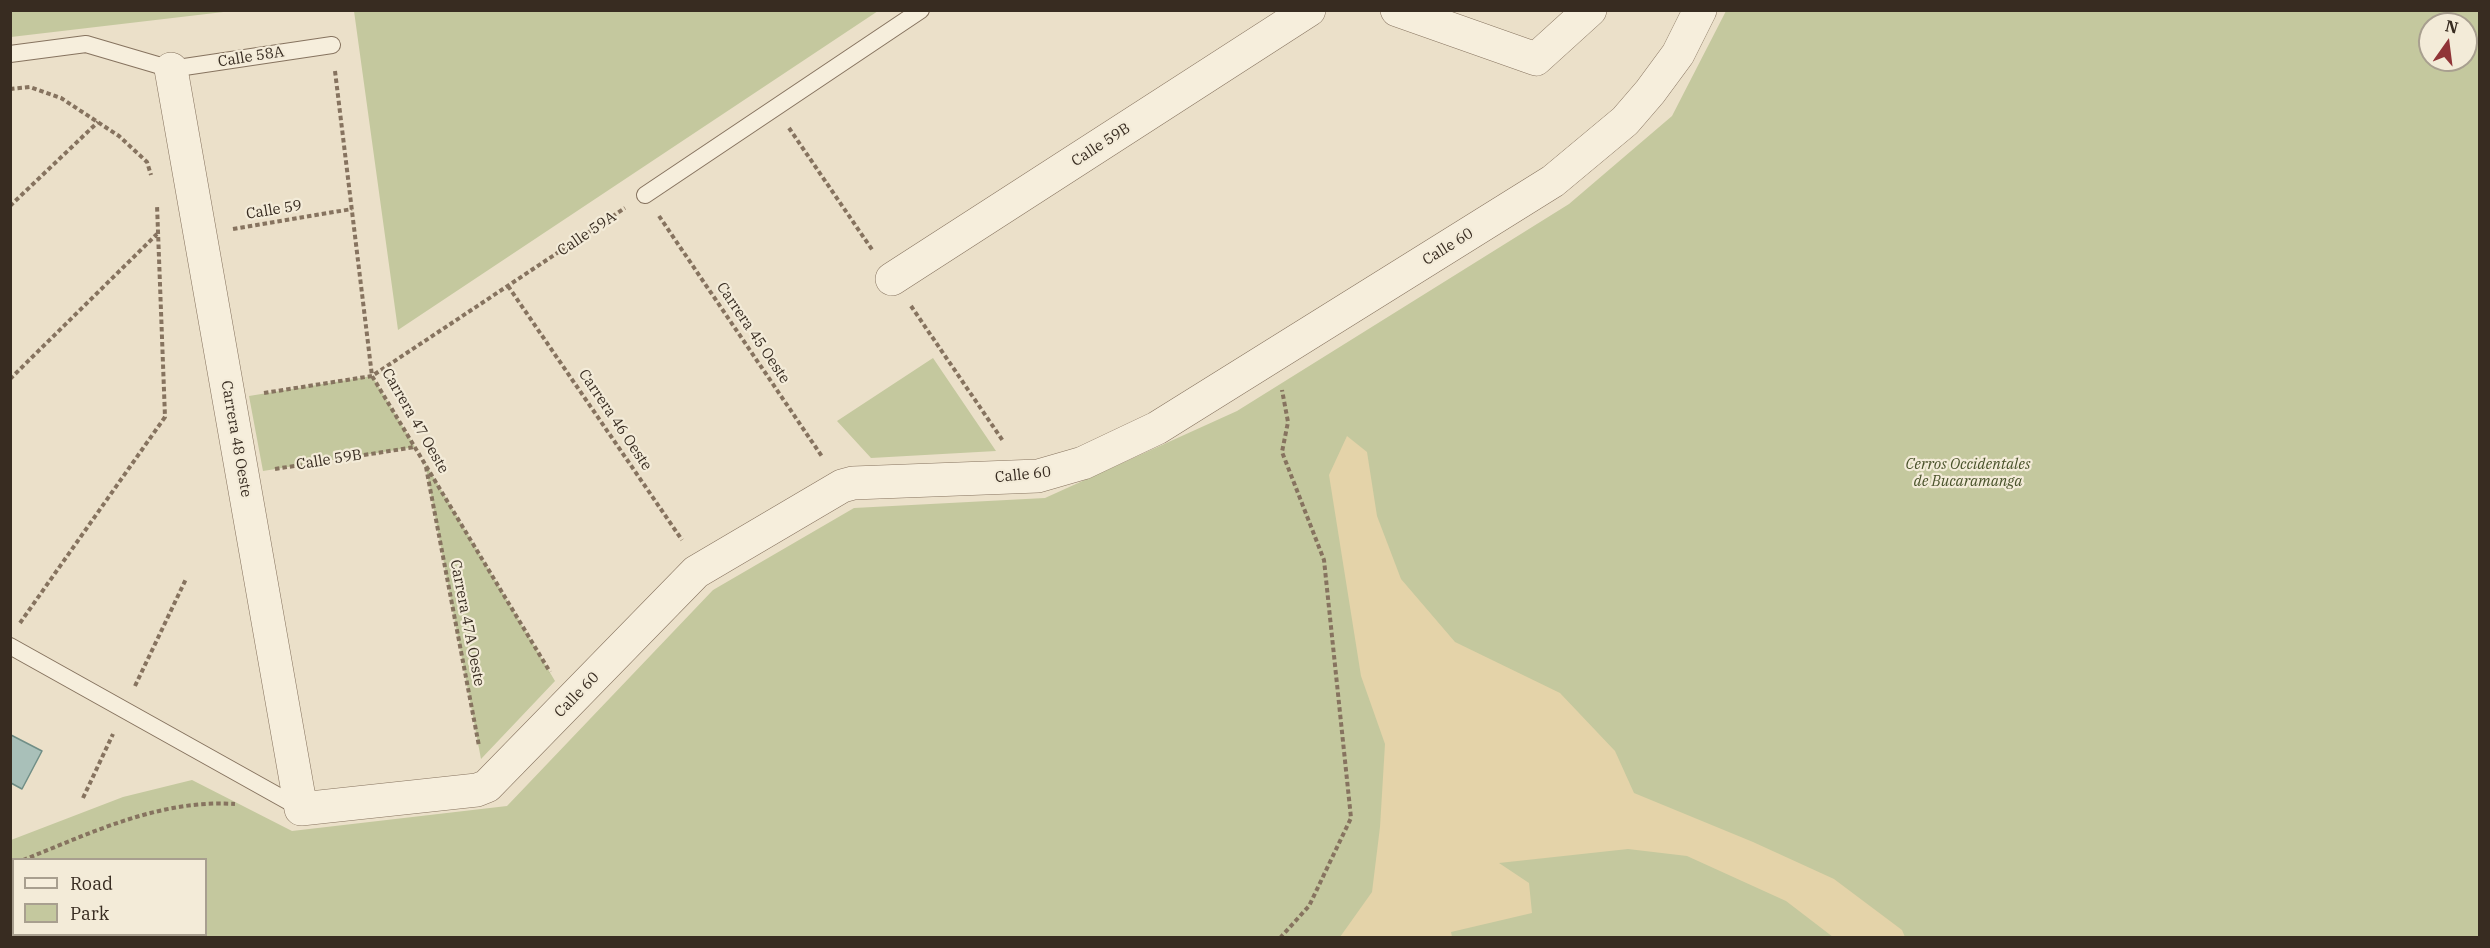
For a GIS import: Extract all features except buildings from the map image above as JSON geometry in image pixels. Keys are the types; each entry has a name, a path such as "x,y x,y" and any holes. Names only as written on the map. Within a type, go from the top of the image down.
{"street":[{"name":"Calle 59B","path":"892,279 1309,10"},
{"path":"1397,10 1536,59 1590,10"},
{"name":"Calle 60","path":"487,786 702,568 842,486 853,483 1028,477 1054,472 1110,451 1157,428 1553,181 1625,121 1650,92 1678,54 1700,10"},
{"name":"Carrera 48 Oeste","path":"171,69 301,809"},
{"path":"301,809 487,786"}],"lane":[{"path":"645,195 921,10"},
{"path":"10,54 86,44 171,69"},
{"name":"Calle 58A","path":"171,69 332,45"},
{"path":"10,646 301,809"}],"path":[{"name":"Carrera 47 Oeste","path":"332,45 372,376 569,703"},
{"path":"10,89 30,87 62,98 119,136 147,162 153,180"},
{"path":"10,206 98,122"},
{"name":"Calle 59A","path":"229,399 372,376 645,195"},
{"name":"Carrera 45 Oeste","path":"645,195 842,486"},
{"path":"17,626 165,417 157,201"},
{"name":"Calle 59","path":"200,234 352,209"},
{"path":"10,379 158,234"},
{"name":"Carrera 46 Oeste","path":"508,286 702,568"},
{"path":"1269,358 1285,397 1288,422 1282,452 1324,560 1351,818 1309,906 1280,938"},
{"name":"Calle 59B","path":"242,474 415,447"},
{"name":"Carrera 47A Oeste","path":"425,464 487,786"},
{"path":"28,858 104,827 173,806 221,803 244,805"}],"green space":[{"path":"11,10 232,10 232,11 11,37"},
{"path":"354,10 878,11 398,330"},
{"name":"Cerros Occidentales de Bucaramanga","path":"1726,11 2479,11 2479,937 11,938 11,840 123,797 192,780 292,831 507,806 713,590 854,508 1045,498 1237,411 1569,204 1672,116"},
{"path":"933,358 996,451 871,458 837,421"},
{"path":"372,376 415,447 263,471 249,396"},
{"path":"425,463 555,681 481,759"}],"sand":[{"path":"1347,436 1367,452 1377,516 1401,579 1455,642 1560,693 1615,751 1634,793 1753,842 1834,879 1902,930 1905,937 1833,937 1786,901 1687,856 1628,849 1499,863 1529,883 1532,913 1451,932 1452,937 1340,937 1372,892 1380,827 1385,744 1361,676 1329,475"}],"water":[{"path":"11,735 42,751 22,789 11,783"}]}
